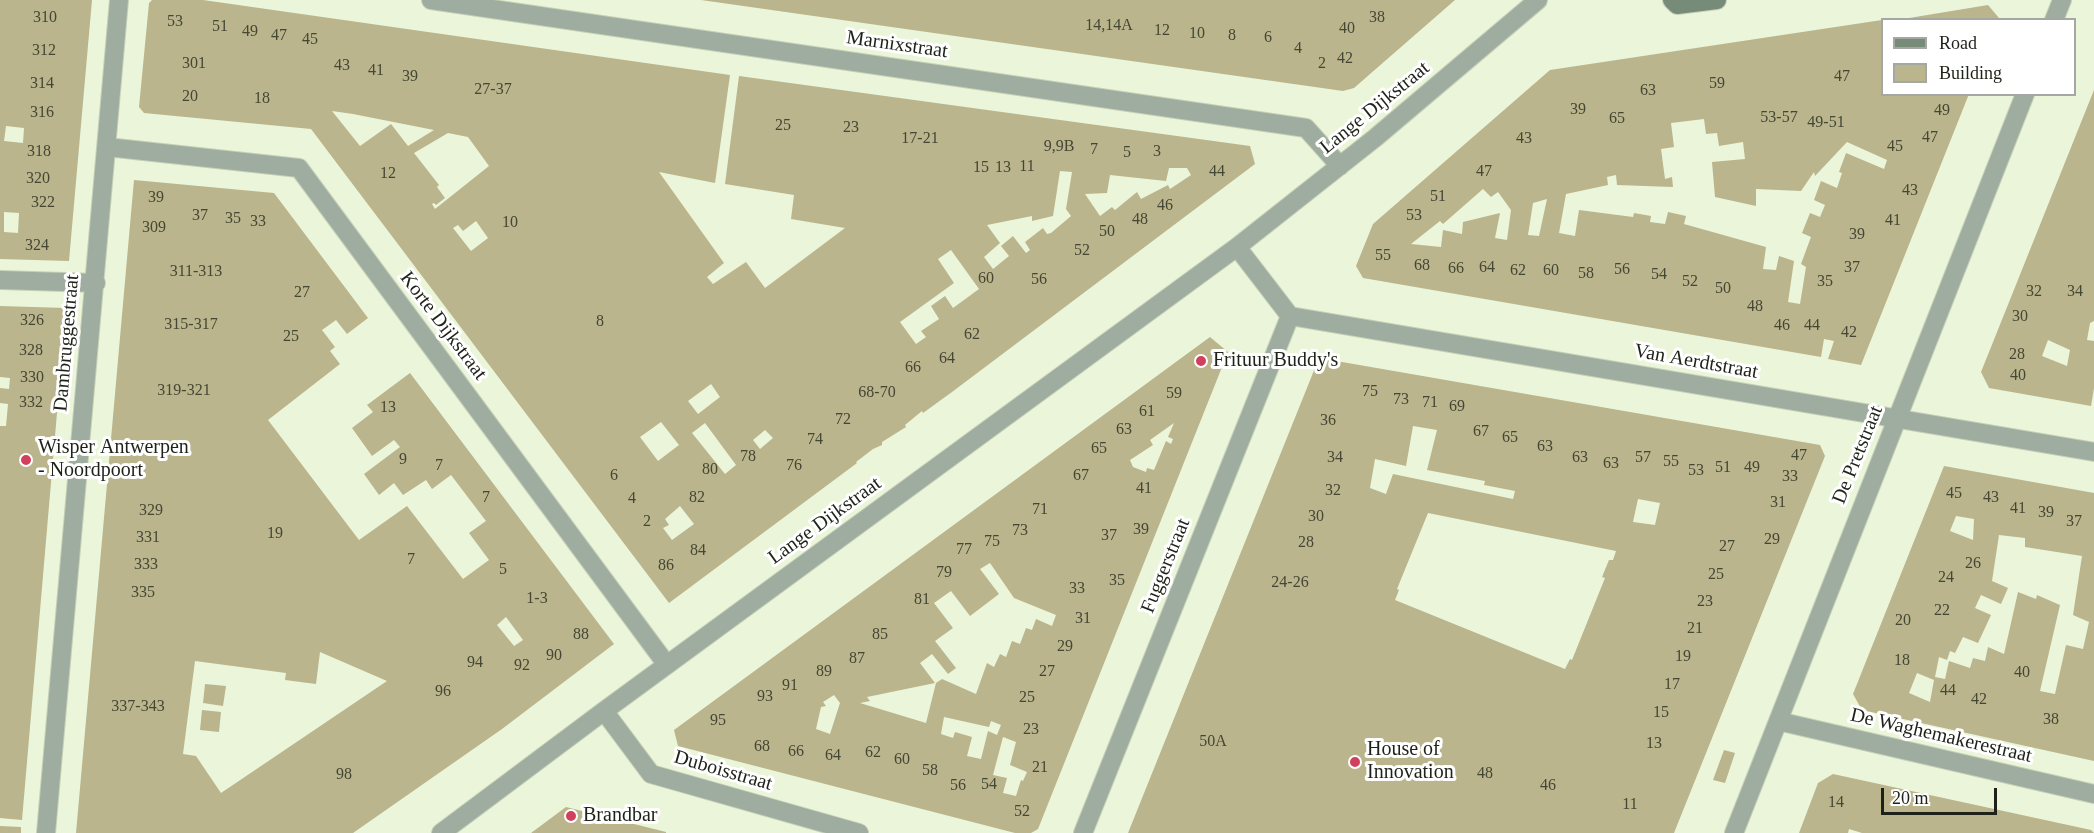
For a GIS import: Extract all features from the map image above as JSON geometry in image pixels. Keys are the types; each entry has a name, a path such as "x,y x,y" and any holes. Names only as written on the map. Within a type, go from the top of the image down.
{"street":[{"name":"Dambruggestraat","path":"46,833 119,0"},
{"name":"Marnixstraat","path":"431,0 1306,128 1340,166"},
{"name":"Lange Dijkstraat","path":"441,833 1237,247 1375,138 1538,0"},
{"path":"1672,0 1677,5 1717,0"},
{"path":"2055,18 2062,0"},
{"name":"De Pretstraat","path":"1734,833 2024,96"},
{"name":"Korte Dijkstraat","path":"107,147 299,168 667,665"},
{"path":"1237,247 1290,316"},
{"path":"0,280 96,283"},
{"name":"Van Aerdtstraat","path":"1290,316 2094,452"},
{"name":"Fuggerstraat","path":"1083,833 1290,316"},
{"name":"Duboisstraat","path":"604,711 651,774 859,833"},
{"name":"De Waghemakerestraat","path":"1778,721 2094,794"}],"building":[{"path":"0,0 92,0 69,261 0,259","holes":["6,126 24,128 23,143 4,141","4,212 19,213 18,233 4,232"]},
{"path":"152,0 203,0 730,75 715,183 659,172 724,263 707,277 713,284 746,262 765,288 845,228 791,219 794,195 725,184 739,76 1250,146 1255,164 952,392 923,413 922,411 905,425 906,427 882,442 882,445 873,449 669,603 311,129 144,113 139,107 149,3","holes":["332,111 434,130 408,146 391,124 360,146","448,133 468,137 489,166 435,209 432,204 436,205 445,198 437,187 439,185 414,153","1169,168 1187,168 1191,175 1170,189 1168,185 1141,199 1137,192 1115,210 1112,207 1100,216 1085,194 1107,193 1110,175 1166,181","1060,171 1072,172 1066,209 1071,216 1051,233 1047,234 1043,228 1025,242 1030,250 1026,253 1013,236 1001,246 1009,256 993,269 984,257 1000,243 987,225 1032,216 1032,221 1053,216","476,221 488,238 471,251 453,228 458,225 463,231","951,250 979,289 953,308 945,296 931,306 939,319 921,331 926,337 916,344 900,322 954,283 938,259","711,384 720,397 698,414 688,401","661,422 679,445 658,461 640,437","705,423 736,465 725,474 692,433","765,430 773,438 760,449 753,440","680,506 694,524 672,540 663,528 669,525 665,519"]},
{"path":"701,0 1455,0 1354,88 1343,91"},
{"path":"1988,5 1999,18 1909,18"},
{"path":"1881,20 1881,96 1968,96 1861,365 1828,359 1834,341 1824,339 1821,357 1363,278 1356,266 1373,224 1550,70","holes":["1704,119 1706,134 1717,133 1719,146 1743,142 1745,159 1712,162 1715,197 1756,206 1756,189 1801,191 1814,172 1815,176 1847,142 1887,160 1884,169 1846,153 1839,172 1842,173 1837,188 1821,181 1814,200 1825,205 1820,217 1810,213 1802,233 1811,237 1801,264 1806,267 1800,304 1788,302 1794,261 1779,256 1776,270 1763,269 1766,247 1684,224 1686,216 1668,212 1665,224 1650,222 1651,216 1634,213 1633,217 1579,210 1575,236 1559,233 1566,194 1608,185 1607,177 1616,175 1617,185 1673,187 1672,177 1665,179 1661,149 1674,147 1671,123","1483,189 1491,197 1498,192 1511,210 1507,240 1495,238 1500,213 1463,222 1462,234 1443,230 1441,247 1411,244 1440,221 1443,224","1547,199 1539,236 1528,235 1533,203"]},
{"path":"2094,90 2094,321 2090,323 2087,340 2094,341 2094,388 2091,406 1989,388 1981,372","holes":["2048,340 2070,350 2067,366 2042,356"]},
{"path":"134,180 274,193 368,318 347,334 336,320 322,330 335,347 330,351 340,364 268,420 359,540 407,506 463,579 489,560 469,533 486,521 451,475 432,489 426,480 403,495 394,483 379,495 364,474 400,447 394,440 372,456 352,428 373,412 367,405 410,373 614,644 502,729 353,833 76,833","holes":["506,617 523,640 514,646 497,625","320,652 387,681 221,793 196,756 183,754 195,661 286,673 285,680 316,684"]},
{"path":"0,306 66,308 22,820 0,818 0,426 6,426 8,404 0,403 0,388 9,389 10,378 0,377"},
{"path":"1210,337 1228,352 1038,829 1031,833 1015,833 678,746 674,730","holes":["1174,423 1168,437 1173,439 1171,444 1166,441 1154,470 1147,468 1146,472 1133,467 1130,460 1153,445 1150,440","990,563 1014,598 1056,615 1052,626 1036,619 1032,630 1026,628 1020,644 1012,641 1006,657 1000,654 994,667 987,663 976,694 942,679 936,683 926,723 860,703 870,701 867,697 935,683 920,663 932,654 948,674 956,668 935,641 953,628 934,603 951,591 970,616 999,594 980,569","834,695 840,703 830,734 816,729 821,707 826,706 823,702","944,717 989,727 991,721 1001,725 997,735 988,731 981,759 967,756 972,737 955,732 953,738 941,734","1003,737 1016,742 1010,765 1027,772 1023,781 1021,780 1016,796 1003,793 1007,778 993,775"]},
{"path":"1319,358 1820,445 1825,456 1674,833 1128,833","holes":["1413,426 1437,430 1427,470 1485,481 1484,485 1515,491 1513,499 1393,474 1386,494 1370,488 1375,459 1406,466","1638,499 1660,503 1655,525 1633,522","1428,513 1616,551 1613,560 1609,560 1602,577 1605,578 1572,660 1570,659 1565,669 1395,600 1399,590 1397,589"]},
{"path":"1944,466 2094,493 2094,761 1862,710 1853,694","holes":["1956,516 1974,519 1973,540 1950,531","1999,535 2025,538 2025,547 2082,556 2073,615 2089,622 2083,649 2066,645 2055,694 2040,691 2060,605 2037,595 2036,599 2018,592 2004,654 1988,647 1985,661 1973,658 1970,668 1949,661 1945,679 1935,677 1939,657 1947,660 1950,651 1955,653 1963,637 1978,643 1991,615 1975,608 1981,595 2001,604 2008,588 1992,581","1917,673 1934,680 1930,702 1909,693"]},
{"path":"205,684 226,686 223,706 203,703"},
{"path":"202,710 221,712 219,732 200,730"},
{"path":"1724,750 1735,753 1725,783 1713,780"},
{"path":"1833,774 2091,830 2094,833 1862,833 1849,829 1848,833 1799,833 1818,783"},
{"path":"566,807 666,832 666,833 531,833"},
{"path":"0,826 21,827 21,833 0,833"}],"place":[{"name":"Frituur Buddy's","path":"1201,361"},
{"name":"Wisper Antwerpen - Noordpoort","path":"26,460"},
{"name":"House of Innovation","path":"1355,762"},
{"name":"Brandbar","path":"571,816"}]}
